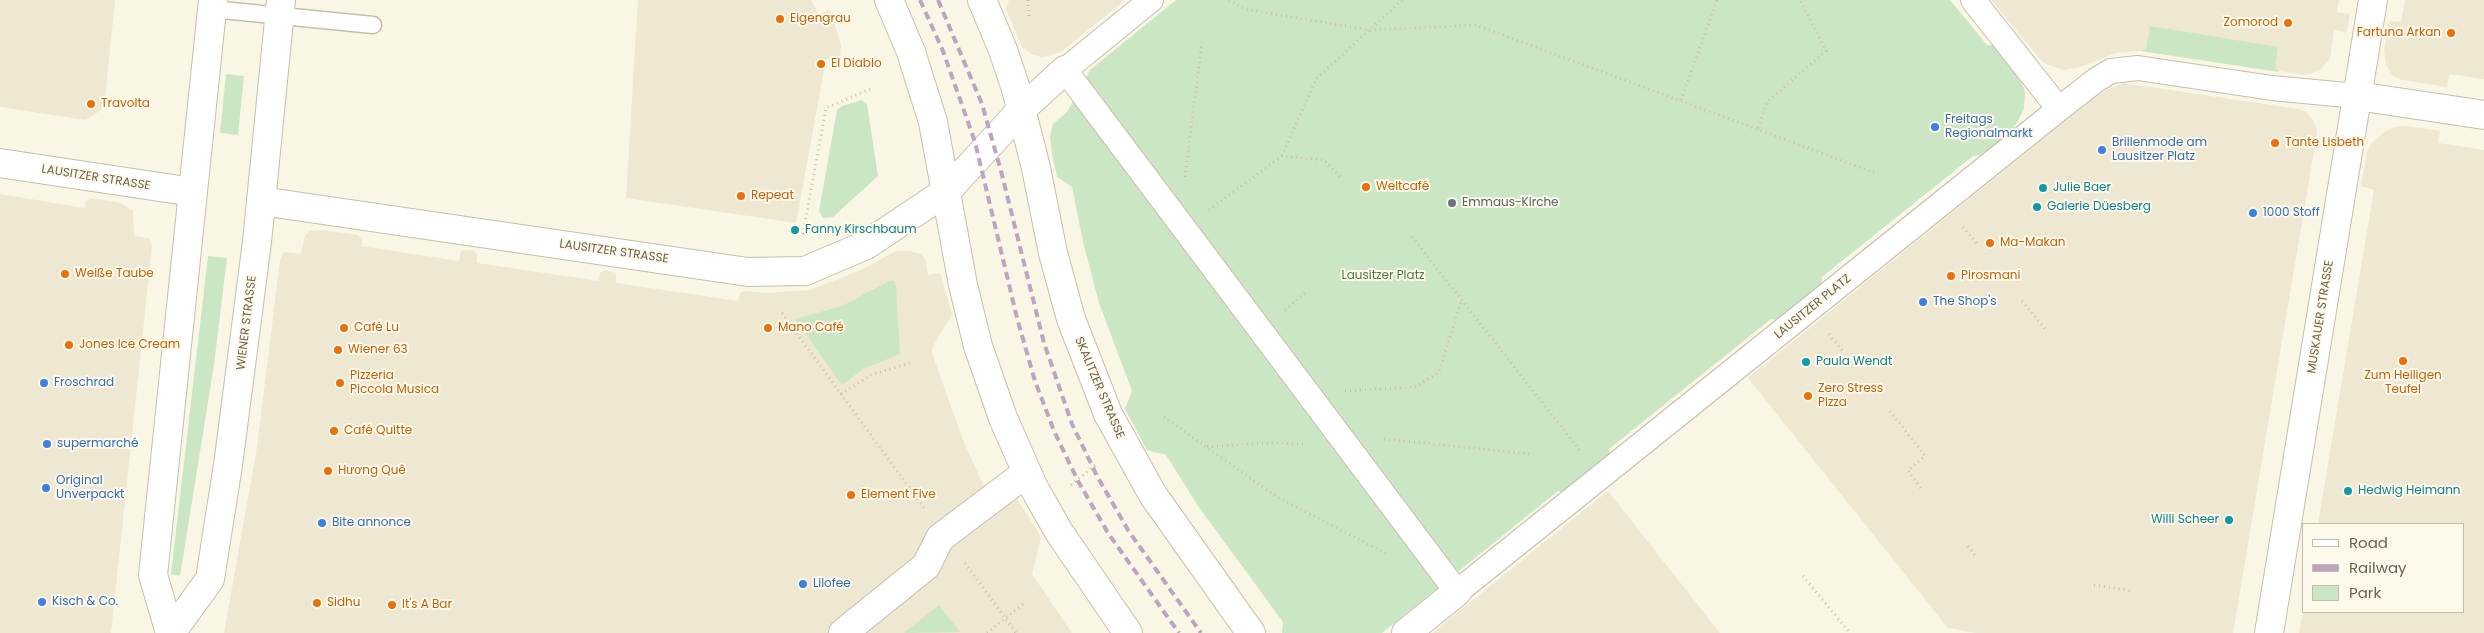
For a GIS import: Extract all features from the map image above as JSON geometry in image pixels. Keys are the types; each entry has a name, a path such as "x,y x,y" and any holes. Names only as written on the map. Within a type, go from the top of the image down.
{"street":[{"path":"889,0 923,87 933,122 963,285 978,346 1003,418 1026,472 1059,532 1128,633"},
{"name":"SKALITZER STRASSE","path":"982,0 1003,50 1022,109 1053,253 1071,319 1108,414 1133,462 1172,524 1251,633"},
{"path":"947,191 1022,109 1065,70 1151,0"},
{"path":"1973,0 2059,109"},
{"name":"MUSKAUER STRASSE","path":"2269,633 2373,0"},
{"name":"WIENER STRASSE","path":"171,633 153,575 213,4"},
{"name":"WIENER STRASSE","path":"171,633 210,579 228,465 261,201 280,8"},
{"name":"LAUSITZER PLATZ","path":"1406,633 2059,109 2096,80 2111,71 2126,68 2272,88 2357,96"},
{"path":"1065,70 1457,592"},
{"path":"2357,96 2484,116"},
{"name":"LAUSITZER STRASSE","path":"0,163 193,192"},
{"name":"LAUSITZER STRASSE","path":"261,201 758,272 805,271 866,245 947,191"},
{"path":"843,633 926,566 943,535 1026,472"}],"lane":[{"path":"213,4 280,8 373,25"}],"path":[{"path":"1229,0 1244,8 1370,30 1476,25 1878,174"},
{"path":"1203,215 1282,156 1316,79 1402,0"},
{"path":"1682,100 1718,0"},
{"path":"1758,128 1767,102 1826,51 1800,0"},
{"path":"1185,180 1202,42"},
{"path":"803,234 826,108 870,88"},
{"path":"1282,156 1324,160 1340,178"},
{"path":"1412,237 1461,302 1601,477"},
{"path":"1278,316 1307,291"},
{"path":"2022,301 2047,331"},
{"path":"1336,391 1416,387 1439,372 1461,302"},
{"path":"782,313 1016,633"},
{"path":"841,394 870,375 912,362"},
{"path":"1890,411 1925,456 1908,470 1923,491"},
{"path":"1164,417 1277,497 1388,554"},
{"path":"1065,490 1102,460"},
{"path":"1968,546 1976,558"},
{"path":"1803,576 1850,633"},
{"path":"2094,585 2133,591"},
{"path":"987,633 1023,604"}],"shaded area":[{"path":"0,0 115,0 104,108 86,120 0,107"},
{"path":"638,0 811,0 819,15 830,9 841,45 840,58 826,59 796,223 626,198"},
{"path":"1009,0 1125,0 1061,52 1043,57 1033,55 1022,47 1006,9"},
{"path":"1991,0 2339,0 2337,12 2350,14 2347,32 2334,30 2330,59 2321,69 2307,75 2139,51 2116,53 2080,67 2064,70 2042,61"},
{"path":"2405,0 2484,0 2484,79 2449,74 2447,87 2402,80 2392,75 2386,65 2384,50 2389,21 2401,22"},
{"path":"2123,83 2298,109 2305,111 2312,118 2317,133 2233,633 1976,633 1948,628 1748,378 2100,93"},
{"path":"2407,126 2440,131 2438,143 2484,150 2484,633 2299,633 2303,613 2464,613 2464,523 2318,523 2374,190 2361,186 2367,152 2372,143 2384,132 2394,127"},
{"path":"0,194 85,208 86,201 92,198 121,203 133,211 134,236 149,238 152,246 111,633 0,633"},
{"path":"322,230 358,235 362,240 361,246 459,261 461,251 474,251 477,255 477,263 599,281 600,273 605,270 616,273 616,283 738,301 740,293 744,291 766,293 810,290 861,270 896,251 910,251 921,254 925,259 928,275 940,273 952,314 931,350 964,443 995,509 1017,499 1037,530 1041,538 1032,574 1072,633 224,633 257,447 280,260 284,252 301,254 305,235 310,231"},
{"path":"1608,491 1720,633 1433,633 1447,621"}],"green space":[{"name":"Lausitzer Platz","path":"1176,0 1950,0 1987,45 1994,45 2017,74 2025,91 2024,109 2013,130 1982,155 1973,156 1822,277 1821,286 1777,320 1771,319 1609,449 1610,455 1564,493 1558,491 1382,633 1282,633 1283,622 1198,506 1166,455 1147,450 1125,409 1132,391 1099,303 1083,242 1072,187 1057,177 1052,154 1050,136 1053,124 1067,112 1090,70"},
{"path":"2150,26 2278,47 2275,67 2279,72 2141,51 2146,49"},
{"path":"226,74 244,76 238,135 220,133"},
{"path":"861,100 867,104 878,176 833,217 823,218 819,211 837,110 842,106"},
{"path":"208,256 227,258 214,365 180,576 171,574"},
{"path":"889,281 894,281 896,286 900,354 863,369 842,385 795,319 842,306"},
{"path":"939,605 960,632 904,633"}],"railway":[{"path":"920,0 943,51 975,142 1017,318 1035,381 1054,431 1078,481 1108,533 1179,633"},
{"path":"938,0 982,104 1001,171 1044,343 1072,424 1097,476 1128,530 1201,633"}],"place":[{"name":"Eigengrau","path":"780,19"},
{"name":"Zomorod","path":"2288,23"},
{"name":"Fartuna Arkan","path":"2451,33"},
{"name":"El Diablo","path":"821,64"},
{"name":"Travolta","path":"91,104"},
{"name":"Freitags Regionalmarkt","path":"1935,127"},
{"name":"Tante Lisbeth","path":"2275,143"},
{"name":"Brillenmode am Lausitzer Platz","path":"2102,150"},
{"name":"Weltcafé","path":"1366,187"},
{"name":"Julie Baer","path":"2043,188"},
{"name":"Repeat","path":"741,196"},
{"name":"Emmaus-Kirche","path":"1452,203"},
{"name":"Galerie Düesberg","path":"2037,207"},
{"name":"1000 Stoff","path":"2253,213"},
{"name":"Fanny Kirschbaum","path":"795,230"},
{"name":"Ma-Makan","path":"1990,243"},
{"name":"Weiße Taube","path":"65,274"},
{"name":"Pirosmani","path":"1951,276"},
{"name":"The Shop's","path":"1923,302"},
{"name":"Café Lu","path":"344,328"},
{"name":"Mano Café","path":"768,328"},
{"name":"Jones Ice Cream","path":"69,345"},
{"name":"Wiener 63","path":"338,350"},
{"name":"Zum Heiligen Teufel","path":"2403,361"},
{"name":"Paula Wendt","path":"1806,362"},
{"name":"Froschrad","path":"44,383"},
{"name":"Pizzeria Piccola Musica","path":"340,383"},
{"name":"Zero Stress Pizza","path":"1808,396"},
{"name":"Café Quitte","path":"334,431"},
{"name":"supermarché","path":"47,444"},
{"name":"Hương Quê","path":"328,471"},
{"name":"Original Unverpackt","path":"46,488"},
{"name":"Hedwig Heimann","path":"2348,491"},
{"name":"Element Five","path":"851,495"},
{"name":"Willi Scheer","path":"2229,520"},
{"name":"Bite annonce","path":"322,523"},
{"name":"Lilofee","path":"803,584"},
{"name":"Kisch & Co.","path":"42,602"},
{"name":"Sidhu","path":"317,603"},
{"name":"It's A Bar","path":"392,605"}]}
